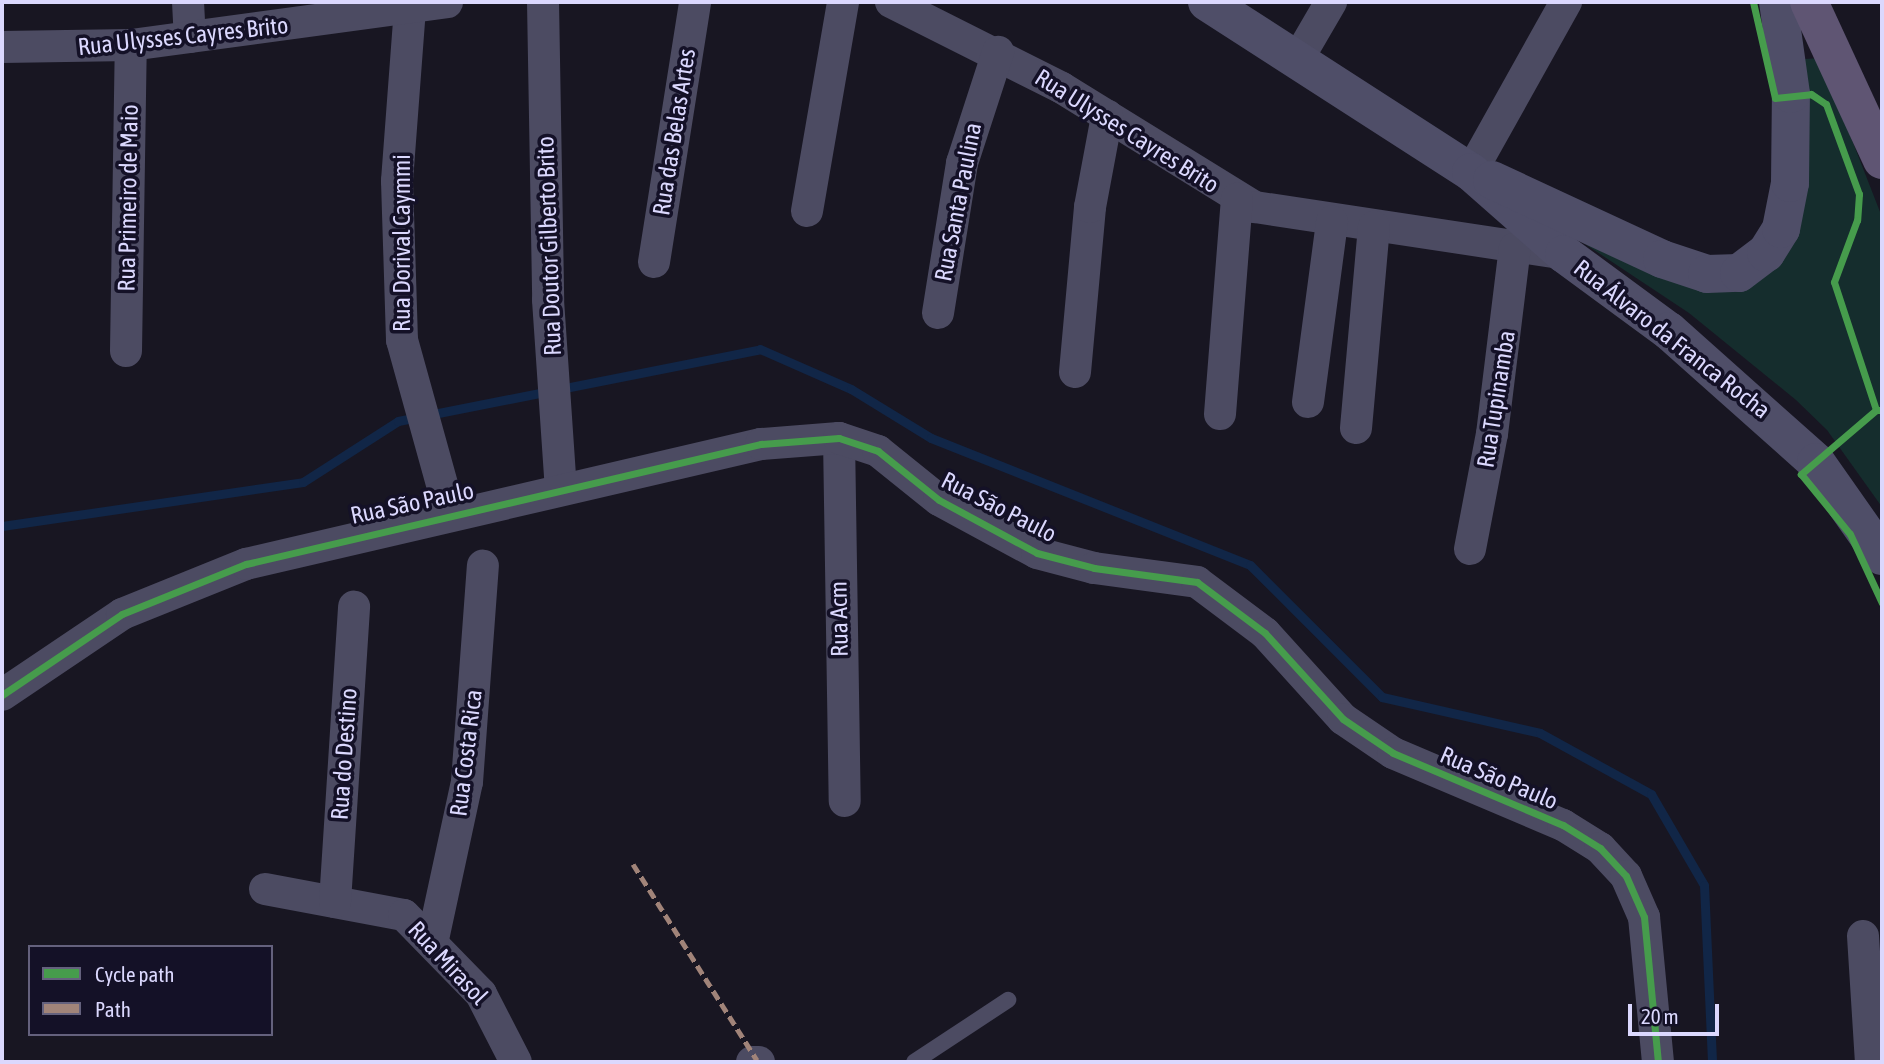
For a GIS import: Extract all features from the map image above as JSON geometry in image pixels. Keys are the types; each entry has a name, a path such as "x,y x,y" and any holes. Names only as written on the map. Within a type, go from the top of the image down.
{"main road":[{"name":"Rua Álvaro da Franca Rocha","path":"1207,2 1299,57 1471,172 1564,254 1767,412 1816,462 1882,555"},
{"name":"Rua Álvaro da Franca Rocha","path":"1471,172 1662,259 1707,274 1739,273 1766,253 1781,229 1790,183 1791,94 1778,2"},
{"path":"1809,2 1882,160"}],"street":[{"path":"188,2 190,37"},
{"name":"Rua Ulysses Cayres Brito","path":"2,47 131,45 447,2"},
{"name":"Rua Doutor Gilberto Brito","path":"542,2 555,414 561,490"},
{"name":"Rua das Belas Artes","path":"654,262 695,2"},
{"path":"807,211 843,2"},
{"name":"Rua Ulysses Cayres Brito","path":"891,2 998,52 1237,199 1292,217 1374,228"},
{"path":"1299,57 1331,2"},
{"path":"1471,172 1566,2"},
{"name":"Rua Dorival Caymmi","path":"410,8 397,244 402,340 450,513"},
{"name":"Rua Primeiro de Maio","path":"125,351 131,45"},
{"name":"Rua Santa Paulina","path":"937,313 961,163 998,52"},
{"path":"1076,372 1090,207 1107,117"},
{"path":"1220,414 1237,199"},
{"path":"1308,402 1332,222"},
{"path":"1356,428 1374,228 1564,254"},
{"name":"Rua Tupinamba","path":"1470,549 1492,434 1515,248"},
{"name":"Rua São Paulo","path":"2,695 159,595 293,550 761,444 839,438 878,451 939,500 1037,553 1094,568 1198,582 1265,633 1343,719 1392,753 1563,825 1600,848 1626,876 1644,917 1658,1062"},
{"name":"Rua Acm","path":"839,438 845,801"},
{"name":"Rua Costa Rica","path":"433,939 467,782 483,566"},
{"name":"Rua do Destino","path":"335,902 354,607"},
{"name":"Rua Mirasol","path":"265,889 404,915 433,939 496,1017 516,1062"},
{"path":"1863,936 1871,1062"}],"lane":[{"path":"914,1062 1008,1000"}],"green space":[{"path":"1820,58 1882,217 1882,507 1827,430 1796,400 1689,313 1576,238 1762,279 1805,59"}],"waterway":[{"path":"2,526 303,482 398,421 760,349 851,389 931,438 1250,565 1382,697 1540,733 1651,794 1704,885 1712,1062"}],"marked path":[{"path":"633,864 757,1060"}],"cycle path":[{"path":"1753,2 1775,98 1811,94 1826,104 1859,194 1857,220 1834,282 1876,410 1882,410"},
{"path":"1876,410 1801,474 1850,534 1882,603"},
{"path":"2,695 122,614 246,564 761,444 839,438 878,451 939,500 1037,553 1094,568 1197,582 1265,633 1343,719 1393,753 1563,825 1600,848 1626,876 1644,917 1658,1062"}]}
